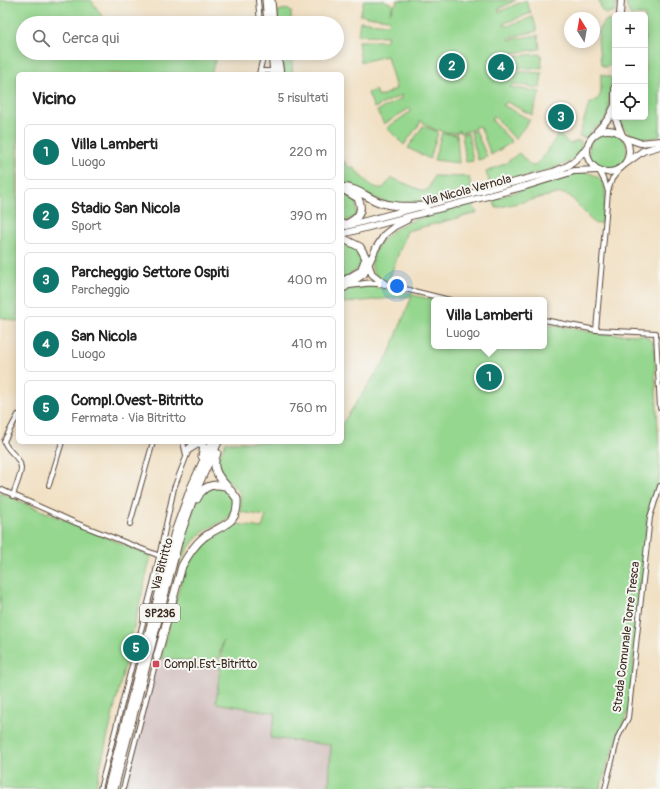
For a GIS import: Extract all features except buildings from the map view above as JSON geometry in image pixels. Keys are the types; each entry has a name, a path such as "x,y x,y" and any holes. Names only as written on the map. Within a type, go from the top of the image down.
{"highway":[{"path":"265,0 267,16"},
{"path":"271,0 272,16"},
{"path":"273,60 276,72"},
{"path":"276,72 277,60"},
{"path":"344,187 357,190 389,205 426,209"},
{"path":"344,192 353,194 358,198 360,210 359,216 355,220 344,225"},
{"path":"344,239 360,247 366,258 361,270 344,284"},
{"name":"Via Bitritto","path":"108,789 171,548 187,498 211,444"},
{"name":"Via Bitritto","path":"114,789 174,560 196,490 217,444"},
{"path":"157,657 184,562 194,546 214,530 233,519 237,513 237,498 218,477 214,465 216,455 221,444"},
{"path":"187,498 192,478 204,449 193,446"},
{"path":"174,560 199,494 206,487 211,485 228,487"}],"main road":[{"path":"620,12 621,0"},
{"path":"612,110 605,123 588,142 586,148 590,163 598,170 610,172 623,166 643,151 660,146"},
{"path":"616,120 622,136 627,142 629,154 623,166"},
{"path":"595,134 608,130 640,143 660,141"},
{"name":"Via Nicola Vernola","path":"500,190 564,168 579,159 586,148"},
{"name":"Via Nicola Vernola","path":"344,233 426,209 574,171 598,170"},
{"path":"344,284 364,274 376,248 390,230 426,209"},
{"name":"Via Nicola Vernola","path":"344,226 426,209"},
{"path":"369,266 372,274 385,284"}],"street":[{"path":"258,0 259,16"},
{"path":"259,72 262,60"},
{"path":"596,330 608,192 612,178 623,166"},
{"path":"598,170 605,182 608,192"},
{"path":"344,285 369,283 385,284 438,297"},
{"path":"547,321 596,330 656,333 660,408"},
{"path":"13,496 22,469 21,464 9,451 4,441 16,419"},
{"path":"49,485 61,444"},
{"path":"130,524 152,444"},
{"path":"100,789 160,556 174,488 193,446"},
{"name":"Strada Comunale Torre Tresca","path":"605,789 618,737 628,718 650,517 660,486"},
{"path":"0,490 160,556"},
{"path":"123,789 157,657"}],"shaded area":[{"path":"157,657 219,664 216,703 276,713 270,738 331,745 329,789 123,789"}],"green space":[{"path":"0,0 91,0 102,16 16,16 16,60 215,60 212,72 16,72 16,321 0,317"},
{"path":"364,0 384,0 393,5 390,13 397,0 516,0 499,9 499,12 526,0 531,13 505,23 504,25 507,26 533,17 537,31 510,37 509,40 538,35 540,49 513,53 512,56 541,54 542,68 514,68 512,71 542,73 540,88 513,84 510,87 540,92 532,115 507,102 503,105 530,120 515,139 496,118 497,117 493,116 491,121 493,121 512,142 491,155 481,128 478,126 475,127 475,129 460,133 459,130 457,133 442,132 440,129 438,131 420,121 404,145 387,128 410,112 410,108 384,124 377,111 401,99 402,95 374,108 368,93 375,90 379,97 396,89 387,56 361,62 358,41 386,41 388,36 358,35 360,21 387,24 390,21 388,19 360,15"},
{"path":"599,0 617,0 615,11 605,14 602,11"},
{"path":"626,0 660,0 660,136 639,138 631,134 621,125 620,120 648,120 648,12 629,12"},
{"path":"287,9 291,11 291,16 278,16 278,11"},
{"path":"609,20 612,22 612,65 605,67 601,65 599,48 600,27"},
{"path":"282,60 292,60 293,72 284,72"},
{"path":"601,74 612,78 608,115 601,125 594,128 586,138 579,136 589,104 594,102 600,96"},
{"path":"423,126 438,132 430,159 408,148"},
{"path":"476,131 487,157 478,160 471,132"},
{"path":"608,132 621,138 627,151 621,164 608,170 595,164 589,151 595,138"},
{"path":"442,133 457,135 459,163 434,160"},
{"path":"468,133 473,161 466,162 462,134"},
{"path":"558,134 570,144 581,141 580,152 574,159 552,169 490,184 486,172 506,163 519,153 530,165 534,166 544,156"},
{"path":"344,161 350,168 353,167 374,187 383,188 392,178 423,191 428,190 434,176 469,177 472,189 412,205 395,204 372,197 344,185"},
{"path":"585,172 600,179 604,185 605,199 602,223 595,224 570,196 561,193 496,208 493,199 577,173"},
{"path":"344,192 348,192 357,201 356,216 344,222"},
{"path":"472,203 477,213 407,231 388,282 376,276 372,270 372,263 377,248 386,237 398,228 427,215"},
{"path":"344,242 360,251 362,258 359,268 344,279"},
{"path":"368,286 412,293 413,295 431,299 431,349 547,349 547,325 603,334 644,335 654,343 660,474 647,521 629,709 609,760 600,789 329,789 331,745 270,738 276,713 216,703 223,641 217,664 161,658 184,569 205,539 210,538 236,524 262,528 266,516 241,512 240,493 224,477 218,459 225,444 344,444 344,421 389,354 412,296 344,303 344,291"},
{"path":"211,485 233,492 235,509 228,518 202,533 194,541 177,569 182,544 199,494"},
{"path":"0,493 151,556 95,789 0,789"}],"place":[{"name":"Stadio San Nicola","path":"452,66"},
{"name":"San Nicola","path":"501,67"},
{"name":"Parcheggio Settore Ospiti","path":"561,117"},
{"name":"Villa Lamberti","path":"489,377"},
{"name":"Compl.Ovest-Bitritto","path":"136,648"},
{"name":"Compl.Est-Bitritto","path":"156,664"}]}
